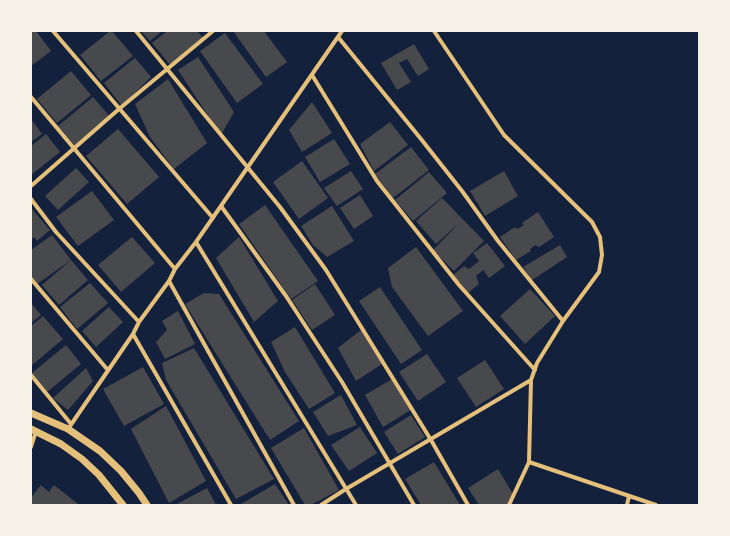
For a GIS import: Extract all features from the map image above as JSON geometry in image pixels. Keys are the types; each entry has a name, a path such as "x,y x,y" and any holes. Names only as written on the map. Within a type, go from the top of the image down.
{"street":[{"path":"54,31 213,218"},
{"path":"136,31 280,207 326,270 431,440 468,505"},
{"path":"69,426 107,369 133,334 139,322 169,281 175,269 222,206 342,31"},
{"path":"434,31 504,134 592,222 600,237 602,255 599,272 563,321 537,363 531,380 529,462 509,505"},
{"path":"31,186 119,109 211,32"},
{"path":"338,37 426,145 498,241 563,321"},
{"path":"312,75 377,181 459,285 535,370"},
{"path":"31,97 175,269"},
{"path":"31,199 56,232 139,322"},
{"path":"222,206 286,296 342,382 414,505"},
{"path":"196,242 356,505"},
{"path":"31,279 107,369"},
{"path":"169,281 294,505"},
{"path":"133,334 231,505"},
{"path":"31,375 69,426 100,451 121,471 147,505"},
{"path":"321,505 531,380"},
{"path":"31,413 69,426"},
{"path":"31,446 33,430 61,444 82,458 99,475 123,505"},
{"path":"529,462 656,505"},
{"path":"627,505 629,496"}],"building":[{"path":"31,31 36,31 51,51 31,66"},
{"path":"112,31 133,56 101,81 80,55"},
{"path":"141,31 162,31 150,41"},
{"path":"167,31 197,31 204,39 171,66 152,43"},
{"path":"233,31 264,31 287,62 266,77"},
{"path":"225,33 263,84 237,103 200,51"},
{"path":"414,44 429,69 418,76 407,59 399,63 411,82 397,90 381,63"},
{"path":"198,57 234,112 221,135 178,70"},
{"path":"135,58 151,77 122,106 104,83"},
{"path":"71,71 91,95 57,123 37,99"},
{"path":"168,79 207,143 174,169 150,137 135,104"},
{"path":"93,97 111,118 76,147 58,126"},
{"path":"312,102 332,133 302,152 289,130"},
{"path":"31,119 42,134 31,142"},
{"path":"390,122 408,145 374,171 360,144"},
{"path":"118,129 159,177 127,204 86,156"},
{"path":"46,134 60,152 31,175 31,146"},
{"path":"334,139 350,164 320,182 305,157"},
{"path":"411,147 429,170 393,198 375,174"},
{"path":"302,161 328,198 299,219 273,182"},
{"path":"76,168 89,182 58,210 45,196"},
{"path":"351,171 363,189 337,206 324,188"},
{"path":"504,171 518,196 485,216 470,191"},
{"path":"429,172 447,193 413,221 395,200"},
{"path":"92,191 114,220 78,246 56,217"},
{"path":"360,195 373,216 354,229 340,208"},
{"path":"442,198 484,241 454,271 433,250 459,223 436,244 416,221"},
{"path":"265,205 318,281 291,299 239,224"},
{"path":"332,206 354,241 327,257 313,245 301,226"},
{"path":"31,208 50,230 37,241 34,237 31,240"},
{"path":"538,212 554,237 539,247 535,245 530,249 531,251 516,260 500,237 515,227 517,229 524,225 522,223"},
{"path":"52,235 71,260 37,284 31,276 31,250"},
{"path":"132,237 155,263 121,292 98,265"},
{"path":"239,237 278,301 254,322 216,258"},
{"path":"487,243 505,266 489,278 483,270 476,276 479,284 468,293 453,275 464,266 469,269 479,261 473,253"},
{"path":"560,245 567,257 532,280 523,267"},
{"path":"416,247 463,311 428,336 392,287 388,268"},
{"path":"71,260 88,280 59,305 42,285"},
{"path":"90,283 108,303 77,329 60,307"},
{"path":"315,284 335,315 312,330 292,300"},
{"path":"380,287 422,350 401,364 359,301"},
{"path":"530,289 555,316 525,344 500,316"},
{"path":"204,293 219,294 299,421 270,440 185,304"},
{"path":"31,303 41,315 31,323"},
{"path":"109,307 123,322 96,347 82,331"},
{"path":"178,311 195,344 165,359 156,342 167,330 162,321"},
{"path":"43,316 63,339 31,366 31,326"},
{"path":"295,327 335,393 309,409 285,372 271,342"},
{"path":"361,330 382,364 356,381 338,348"},
{"path":"66,345 81,364 47,392 32,373"},
{"path":"194,348 274,479 236,499 166,380 162,363"},
{"path":"427,354 446,382 418,401 399,372"},
{"path":"485,360 504,389 476,407 457,378"},
{"path":"143,367 164,404 124,426 103,389"},
{"path":"86,368 93,381 68,410 53,398"},
{"path":"392,379 411,410 383,427 365,395"},
{"path":"341,395 357,425 328,436 313,412"},
{"path":"166,406 206,481 169,503 131,429"},
{"path":"411,415 425,437 398,454 384,432"},
{"path":"360,427 377,453 349,471 331,445"},
{"path":"304,428 339,490 311,505 305,505 271,448"},
{"path":"434,462 460,505 421,505 405,479"},
{"path":"498,469 513,494 507,505 479,505 468,488"},
{"path":"275,484 289,505 241,504"},
{"path":"41,485 49,492 54,485 78,504 31,505 31,498"},
{"path":"207,488 216,505 175,505"}]}
